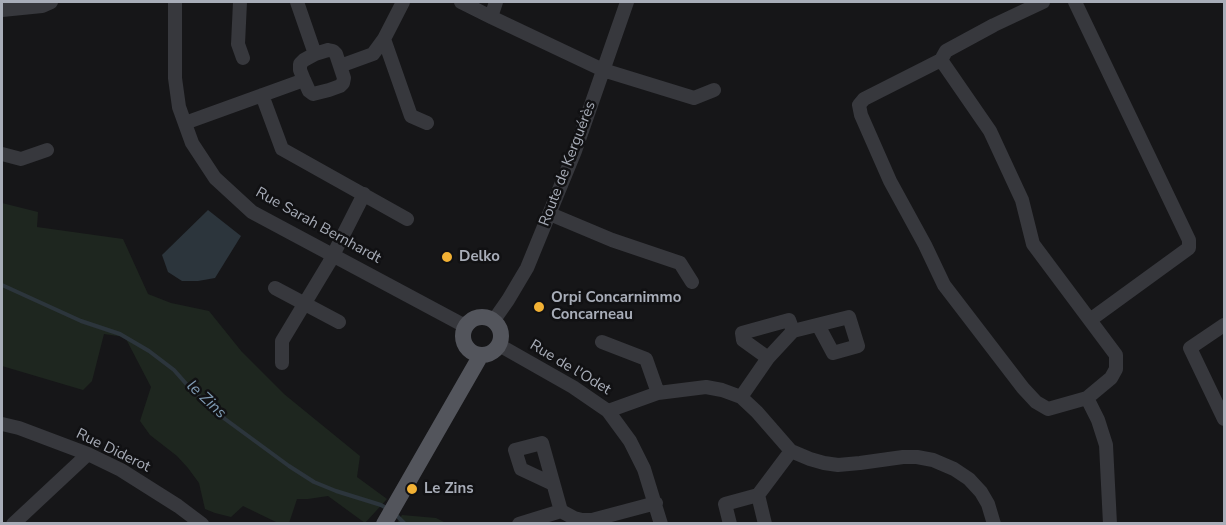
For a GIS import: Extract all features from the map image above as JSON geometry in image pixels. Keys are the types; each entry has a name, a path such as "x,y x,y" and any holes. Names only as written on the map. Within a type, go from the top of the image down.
{"main road":[{"path":"482,316 494,320 498,324 501,335 499,345 491,353 481,355 474,353 465,345 463,339 465,326 475,318 482,316"},
{"path":"384,524 481,355"}],"street":[{"path":"2,10 42,6 51,2"},
{"name":"Rue Sarah Bernhardt","path":"176,2 175,78 179,107 192,142 215,178 252,212 465,326"},
{"path":"240,2 238,44 243,58"},
{"path":"297,2 315,54"},
{"path":"340,66 373,54 384,39 403,2"},
{"path":"461,2 603,70 693,98 714,90"},
{"path":"491,17 496,2"},
{"name":"Route de Kerguérès","path":"494,320 527,268 579,141 627,2"},
{"path":"941,60 990,130 1022,200 1033,244 1116,355 1116,369 1111,378 1087,398 1048,409 1036,402 1023,388 944,285 890,181 861,115 859,105 864,99 941,60 946,51 994,24 1043,2"},
{"path":"1075,2 1189,240 1189,248 1090,320"},
{"path":"384,39 411,116 427,123"},
{"path":"328,50 336,54 340,66 344,78 340,86 313,94 304,80 300,64 315,54 328,50"},
{"path":"185,123 304,80"},
{"path":"262,95 282,149 407,219"},
{"path":"2,153 21,159 47,150"},
{"path":"282,363 282,341 364,194"},
{"path":"550,213 612,240 681,263 692,282"},
{"path":"275,288 339,322"},
{"path":"768,358 743,340 741,333 789,320 793,331"},
{"path":"741,397 768,358 793,331 818,325"},
{"path":"1224,325 1190,348 1224,419"},
{"path":"602,342 646,359 658,393"},
{"name":"Rue de l'Odet","path":"499,345 573,387 608,411 630,441 644,468 661,524"},
{"path":"608,411 658,393 706,387 722,390 741,397 791,451 824,463 838,465 917,457 933,460 954,469 969,479 981,492 988,504 994,524"},
{"path":"1087,398 1098,420 1106,445 1110,524"},
{"name":"Rue Diderot","path":"2,424 19,428 88,454 121,470 202,524"},
{"path":"730,524 725,504 758,495 791,451"},
{"path":"2,518 11,524 88,454"},
{"path":"553,484 561,512"},
{"path":"758,495 765,524"},
{"path":"519,524 561,512 574,518 592,520 656,503"}],"shaded area":[{"path":"2,203 38,212 37,227 123,239 148,294 171,303 209,311 242,352 284,394 360,456 357,477 387,499 365,523 328,496 297,499 289,523 278,523 243,506 231,517 215,513 205,509 199,483 188,468 177,456 150,435 140,421 151,387 125,337 104,334 92,381 83,390 2,366"},
{"path":"208,210 241,236 215,278 182,281 168,272 162,255"},
{"path":"402,515 436,518 446,523 397,523"}],"waterway":[{"name":"le Zins","path":"2,285 81,321 120,334 149,351 174,370 189,387 225,419 289,466 314,482 388,509"},
{"name":"le Zins","path":"394,513 405,524"}],"place":[{"name":"Delko","path":"447,257"},
{"name":"Orpi Concarnimmo Concarneau","path":"539,307"},
{"name":"Le Zins","path":"412,489"}]}
